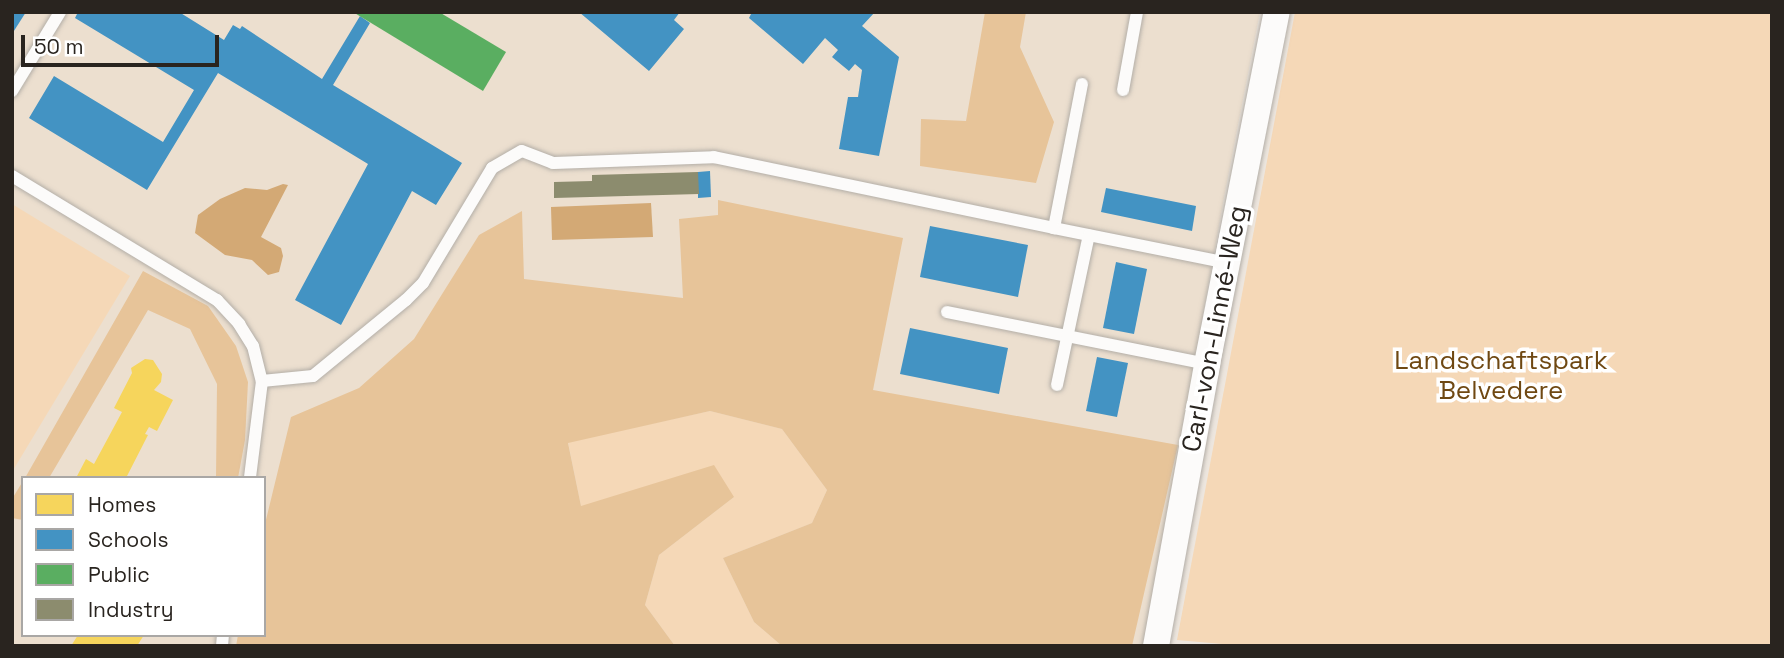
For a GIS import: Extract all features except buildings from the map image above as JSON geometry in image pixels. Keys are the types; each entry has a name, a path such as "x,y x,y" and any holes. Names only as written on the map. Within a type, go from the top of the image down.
{"street":[{"name":"Carl-von-Linné-Weg","path":"1156,646 1207,364 1277,12"}],"lane":[{"path":"12,91 61,12"},
{"path":"1123,90 1137,12"},
{"path":"1054,228 1082,84"},
{"path":"262,381 313,376 406,300 423,284 492,168 522,151 553,163 714,157 1228,263"},
{"path":"12,176 217,300 239,324 253,346 262,381 250,476"},
{"path":"1057,385 1089,235"},
{"path":"947,312 1207,364"}],"shaded area":[{"path":"12,12 1260,12 1144,646 12,646"},
{"path":"985,12 1026,12 1020,47 1054,122 1036,183 920,166 921,119 966,121"},
{"path":"283,184 288,185 261,237 281,248 283,256 279,272 268,275 252,260 225,255 195,233 198,215 220,199 245,188 267,190"},
{"path":"718,200 903,238 873,390 1178,445 1132,646 782,646 754,622 723,558 812,523 827,490 782,429 710,411 568,443 581,506 714,465 734,497 659,555 645,605 675,646 236,646 238,637 266,637 266,520 291,417 359,388 414,339 479,235 522,211 524,279 683,298 679,219 718,215"},
{"path":"651,203 653,237 552,240 551,207"},
{"path":"143,271 208,306 236,346 248,382 245,440 238,476 216,476 217,384 190,329 148,310 50,476 26,476"},
{"path":"21,484 21,520 12,518 12,499"}],"green space":[{"name":"Landschaftspark Belvedere","path":"1295,12 1772,12 1772,646 1245,646 1177,640"},
{"path":"12,204 130,276 12,472"},
{"path":"710,411 782,429 827,490 812,523 723,558 754,622 782,646 675,646 645,605 659,555 734,497 581,506 568,442"}]}
